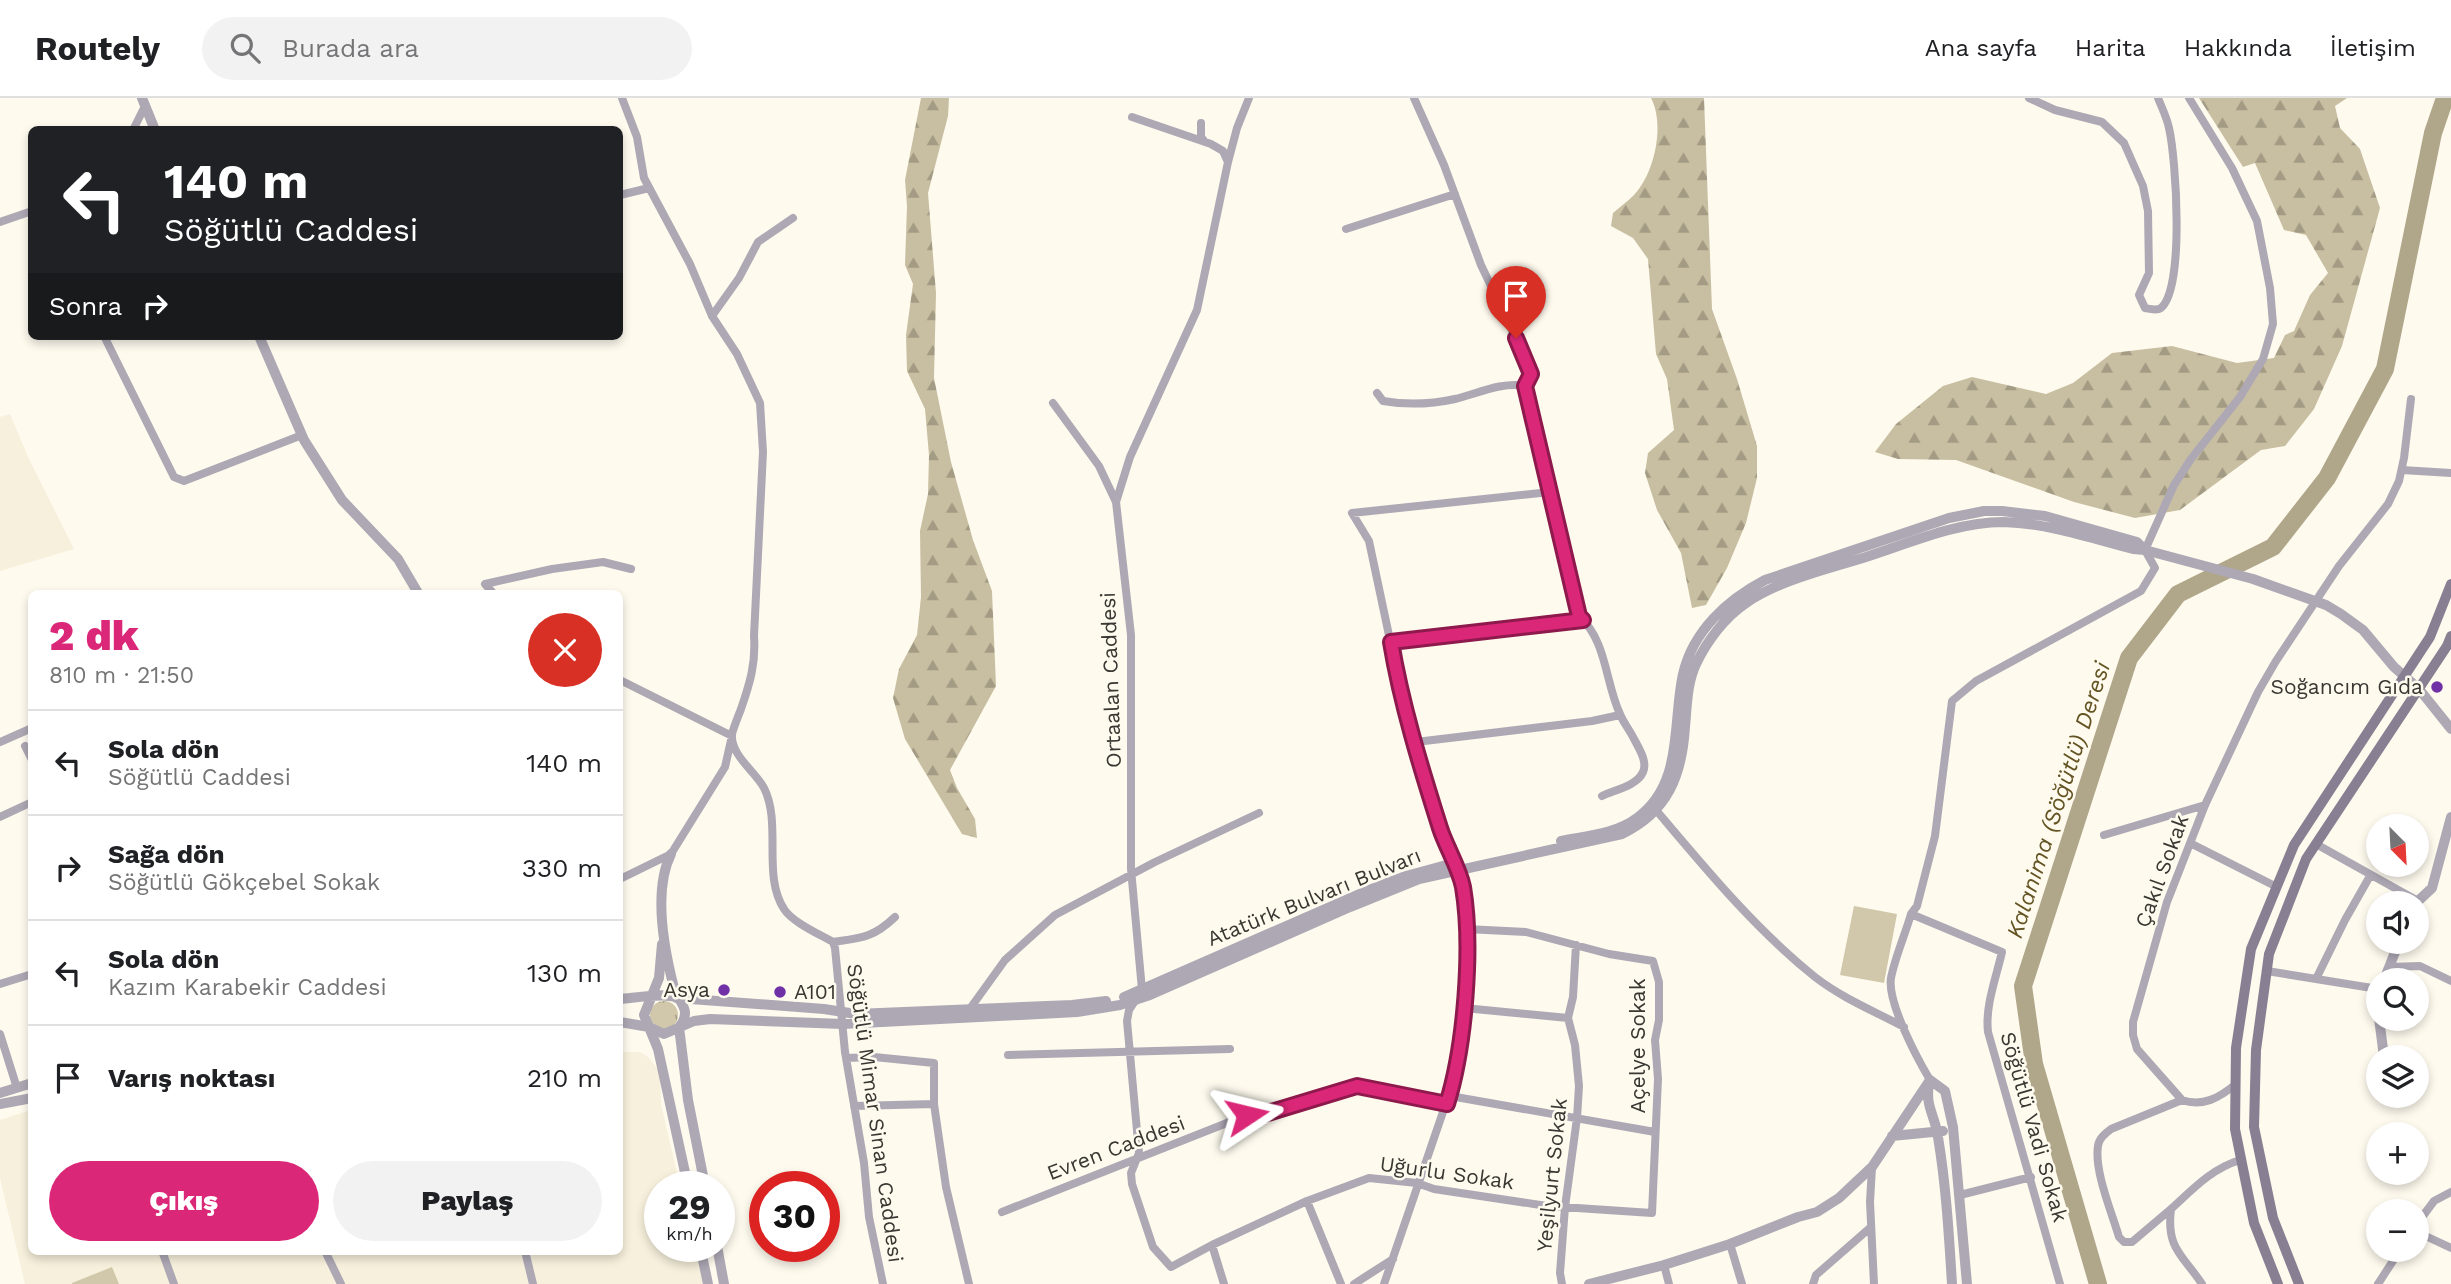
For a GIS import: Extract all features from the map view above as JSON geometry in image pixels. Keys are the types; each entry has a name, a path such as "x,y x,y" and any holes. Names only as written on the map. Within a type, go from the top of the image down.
{"main road":[{"path":"2278,1284 2254,1223 2235,1129 2236,1048 2250,949 2294,845 2430,637 2451,584"},
{"path":"2299,1284 2273,1218 2254,1127 2256,1050 2269,954 2306,859 2450,643"}],"street":[{"path":"622,98 637,137 644,178 690,264 712,316 737,354 755,389 760,403 763,452 753,674 732,736 725,767 671,854 662,879 664,929 659,978 644,1014 657,1049 685,1171"},
{"name":"Ortaalan Caddesi","path":"1142,990 1132,874 1131,635 1116,502 1130,457 1197,310 1228,162 1249,98"},
{"path":"1414,98 1455,194 1481,265 1527,362 1531,374 1525,386 1579,616 1602,652 1620,715 1628,726 1644,763 1644,771 1630,784 1602,796"},
{"path":"2029,98 2055,110 2102,122 2124,143 2143,186 2148,211 2149,274 2139,295 2145,308 2156,309 2161,307 2169,295 2178,243 2172,146 2169,125 2158,98"},
{"path":"1967,1284 1954,1128 1945,1091 1930,1080 1914,1053 1894,1005 1891,979 1911,914 1917,906 1935,836 1952,701 1976,681 2141,591 2155,568 2145,550 2175,485 2190,459 2240,397 2263,359 2273,324 2270,288 2257,221 2232,168 2189,98"},
{"path":"134,126 143,102"},
{"path":"143,102 153,126"},
{"path":"1132,117 1205,142 1223,151 1228,162"},
{"path":"1201,123 1201,137 1205,142"},
{"path":"623,194 649,188"},
{"path":"1346,229 1455,194"},
{"path":"0,222 28,212"},
{"path":"712,316 739,278 758,242 793,218"},
{"path":"106,340 174,477 184,481 302,435"},
{"path":"261,340 302,435 342,500 398,559 416,590"},
{"path":"1377,393 1383,401 1401,404 1450,400 1504,386 1525,386"},
{"name":"Çakıl Sokak","path":"2182,1100 2137,1049 2133,1035 2133,1022 2167,902 2205,805 2258,692 2339,566 2388,504 2402,470 2411,399"},
{"path":"1053,403 1099,466 1116,502"},
{"path":"2402,470 2451,473"},
{"path":"1387,1281 1417,1182 1456,1074 1464,1008 1466,929 1463,886 1440,827 1416,742 1369,541 1352,513 1550,492"},
{"name":"Atatürk Bulvarı Bulvarı","path":"623,1023 649,1027 664,1034 674,1032 694,1021 725,1019 843,1024 1077,1012 1135,1000 1400,886 1455,866 1613,831 1636,819 1645,812 1671,771 1683,673 1689,655 1719,611 1741,593 1765,580 1949,518 1984,511 2045,516 2137,542 2145,550"},
{"name":"Atatürk Bulvarı Bulvarı","path":"623,999 653,997 665,993 677,998 856,1014 1072,1005 1117,999 1416,873 1612,837 1636,828 1656,810 1674,785 1680,772 1688,692 1695,665 1731,614 1757,596 1842,564 1983,523 2024,524 2160,553 2253,579 2315,602 2341,614 2362,630 2419,689 2451,729"},
{"path":"490,590 485,584 552,569 603,562 631,569"},
{"path":"1391,642 1583,620"},
{"path":"623,682 732,736"},
{"path":"1416,742 1592,721 1620,715"},
{"path":"0,742 28,730"},
{"name":"Söğütlü Mimar Sinan Caddesi","path":"732,736 739,756 760,780 769,803 777,892 784,910 832,942 846,1058 864,1163 869,1217 883,1284"},
{"path":"25,746 28,752"},
{"path":"0,817 28,804"},
{"path":"2104,835 2205,805"},
{"path":"1656,810 1701,864 1787,952 1837,991 1905,1027"},
{"path":"969,1010 1005,960 1055,915 1132,874 1259,813"},
{"path":"2429,891 2432,888 2451,817"},
{"path":"2190,843 2275,887"},
{"path":"2316,844 2366,874"},
{"path":"623,878 671,854"},
{"path":"2316,979 2369,877"},
{"path":"2372,877 2397,891"},
{"name":"Söğütlü Vadi Sokak","path":"1911,914 2002,952 1989,1004 1988,1032 2060,1284"},
{"path":"832,942 869,937 881,931 895,917"},
{"path":"664,929 677,998 684,1008 685,1015 679,1027 688,1100 702,1171"},
{"path":"1466,929 1526,932 1576,945"},
{"name":"Açelye Sokak","path":"1576,945 1653,961 1659,982 1659,1020 1655,1040 1658,1079 1652,1213"},
{"name":"Yeşilyurt Sokak","path":"1562,1284 1560,1273 1565,1207 1579,1086 1575,1045 1568,1018 1573,996 1576,945"},
{"path":"2394,954 2389,967 2420,966 2451,981"},
{"path":"2267,971 2366,987"},
{"path":"0,984 28,975"},
{"path":"1135,1160 1139,1153 1127,1021 1129,1010 1142,990"},
{"path":"1464,1008 1568,1018"},
{"path":"0,1034 17,1088"},
{"path":"1008,1055 1230,1049"},
{"path":"846,1058 874,1056 934,1063 934,1104 946,1187 969,1284"},
{"path":"1930,1080 1927,1099 1938,1133 1947,1207 1952,1284"},
{"path":"1589,1284 1664,1265 1816,1212 1839,1198 1872,1167 1930,1080"},
{"path":"0,1093 28,1084"},
{"path":"2236,1084 2207,1102 2190,1103 2182,1100 2111,1129 2102,1136 2098,1145 2098,1165 2119,1237 2124,1242 2133,1242 2209,1174 2240,1160"},
{"name":"Evren Caddesi","path":"1002,1212 1247,1115 1261,1115 1346,1088 1366,1087 1655,1132"},
{"path":"0,1104 28,1099"},
{"path":"854,1106 934,1104"},
{"path":"1892,1136 1938,1133 1954,1128"},
{"name":"Uğurlu Sokak","path":"1135,1160 1131,1173 1132,1184 1147,1234 1153,1247 1171,1267 1307,1201 1369,1178 1417,1182 1434,1189 1565,1207 1652,1213"},
{"path":"1872,1167 1874,1284"},
{"path":"1960,1195 2031,1177"},
{"path":"2429,1208 2434,1202 2451,1192"},
{"path":"1307,1201 1341,1284"},
{"path":"2171,1209 2169,1229 2174,1249 2202,1284"},
{"path":"1813,1284 1816,1275 1871,1227"},
{"path":"2429,1238 2451,1248"},
{"path":"1730,1244 1742,1284"},
{"path":"1212,1245 1224,1284"},
{"path":"163,1255 174,1284"},
{"path":"327,1255 341,1284"},
{"path":"526,1255 533,1284"},
{"path":"1354,1284 1393,1259"},
{"path":"703,1262 708,1284"},
{"path":"720,1262 724,1284"},
{"path":"2378,1284 2392,1262"},
{"path":"1664,1265 1669,1284"}],"shaded area":[{"path":"10,414 28,457 74,549 0,571 0,417"},
{"path":"623,1052 640,1052 648,1057 660,1072 661,1104 677,1171 644,1171 644,1262 698,1262 703,1284 25,1284 0,1178 0,1120 28,1111 28,1255 623,1255"}],"green space":[{"path":"921,98 949,98 948,116 928,193 936,293 934,378 951,462 973,540 992,591 996,686 950,770 975,819 977,838 962,834 905,739 893,698 899,669 917,635 921,597 920,531 928,494 929,455 925,409 907,371 906,335 913,284 905,265 905,180"},
{"path":"1651,98 1704,98 1712,309 1757,446 1757,478 1746,523 1727,568 1706,605 1692,608 1681,553 1657,510 1645,473 1648,453 1674,430 1667,379 1656,354 1648,259 1633,238 1611,226 1613,213 1641,186 1652,161 1656,148 1657,121"},
{"path":"2199,98 2347,98 2335,106 2340,128 2360,149 2380,208 2342,346 2314,409 2285,446 2261,450 2180,510 2135,518 2074,502 1956,460 1898,459 1875,452 1896,424 1943,386 1972,377 2046,394 2073,383 2112,353 2172,346 2237,363 2274,358 2285,335 2294,331 2310,295 2328,273 2306,235 2284,230 2255,163 2243,167"},
{"path":"1854,906 1897,914 1884,983 1840,975"},
{"path":"664,1001 674,1005 678,1015 674,1025 664,1029 654,1025 650,1015 654,1005"},
{"path":"112,1267 119,1284 72,1284 72,1283"}],"waterway":[{"name":"Kalanima (Söğütlü) Deresi","path":"2098,1284 2034,1064 2023,986 2129,658 2178,594 2273,547 2327,478 2385,369 2433,133 2445,98"}],"place":[{"name":"Soğancım Gıda","path":"2437,687"},
{"name":"Asya","path":"724,990"},
{"name":"A101","path":"780,992"}],"route":[{"path":"1247,1115 1261,1115 1357,1086 1447,1104 1456,1074 1464,1008 1466,971 1463,886 1440,827 1391,642 1583,620 1579,616 1569,577 1525,386 1531,374 1516,338"}]}
